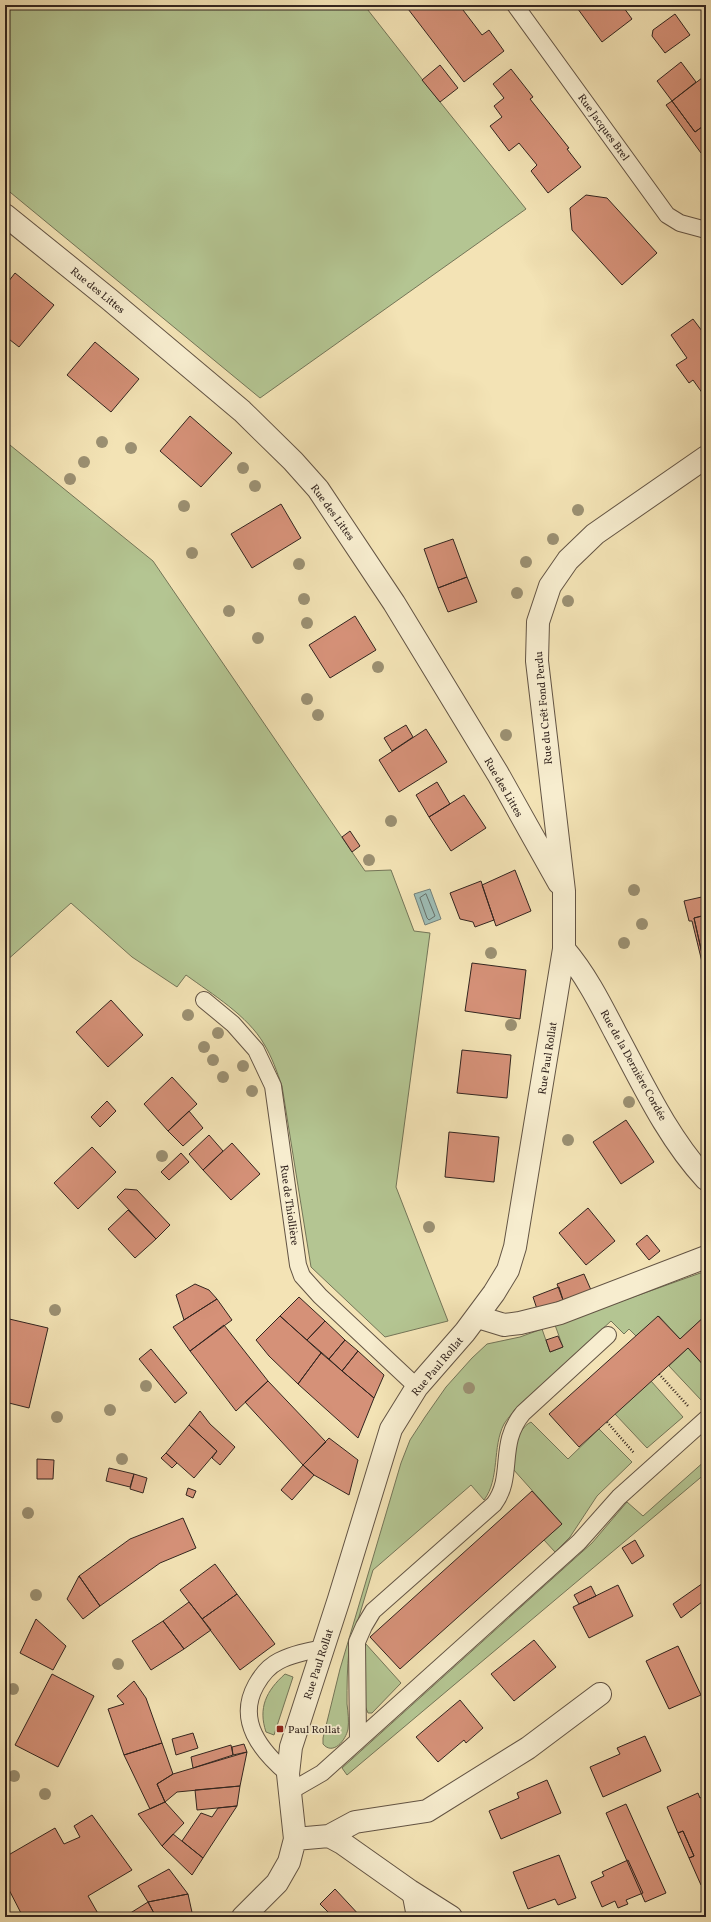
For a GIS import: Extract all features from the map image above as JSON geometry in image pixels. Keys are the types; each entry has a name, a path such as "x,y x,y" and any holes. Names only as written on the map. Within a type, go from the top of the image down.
{"street":[{"name":"Rue des Littes","path":"5,215 109,298 242,411 293,461 318,489 394,603 498,774 564,891"},
{"name":"Rue du Crêt Fond Perdu","path":"564,891 537,661 538,622 550,586 568,560 595,534 703,461"},
{"name":"Rue Paul Rollat","path":"242,1917 277,1883 289,1862 295,1839 289,1783 291,1747 391,1429 417,1386 478,1317 508,1270 515,1247 564,950 564,891"},
{"name":"Rue de la Dernière Cordée","path":"564,950 580,968 593,989 642,1083 676,1141 706,1179"},
{"path":"478,1317 504,1325 520,1323 560,1313 706,1256"},
{"path":"295,1839 328,1836 355,1822 427,1811 528,1748 600,1694"},
{"path":"328,1836 342,1843 410,1892 451,1917"}],"lane":[{"name":"Rue Jacques Brel","path":"515,5 667,215 680,223 706,230"},
{"name":"Rue de Thiollière","path":"204,1000 234,1024 256,1050 272,1086 298,1265 302,1276 320,1296 417,1386"},
{"path":"358,1740 358,1642 373,1611 494,1504 500,1496 504,1486 508,1444 515,1423 523,1413 608,1335"},
{"path":"323,1648 296,1653 277,1662 261,1676 249,1702 248,1712 252,1729 260,1745 289,1783 322,1773 579,1542 620,1497 704,1421"},
{"path":"410,1892 415,1917"}],"path":[{"path":"659,1374 704,1421"},
{"path":"606,1422 649,1470"}],"green space":[{"path":"5,5 364,5 526,209 260,398 5,188"},
{"path":"5,441 153,561 365,871 391,870 414,931 430,933 396,1187 448,1321 385,1337 311,1267 282,1086 272,1059 264,1044 249,1024 229,1006 186,975 177,987 132,957 71,903 5,962"},
{"path":"706,1271 706,1315 680,1339 659,1316 636,1336 629,1329 624,1334 611,1321 515,1409 505,1422 500,1433 492,1482 489,1492 484,1500 471,1485 373,1570 349,1650 347,1733 342,1742 335,1747 327,1747 323,1744 323,1738 340,1669 401,1463 410,1440 446,1387 487,1344 520,1337 542,1329 550,1352 563,1347 555,1325"},
{"path":"688,1348 706,1368 706,1396 701,1400 669,1366"},
{"path":"651,1381 683,1417 647,1448 615,1414"},
{"path":"531,1422 568,1459 599,1429 632,1462 597,1496 570,1537 555,1552 544,1540 562,1524 513,1469 515,1450 519,1436"},
{"path":"706,1460 706,1473 347,1775 342,1768 592,1543 627,1502 643,1516"},
{"path":"365,1643 401,1683 372,1713 368,1713 365,1706"},
{"path":"285,1674 293,1677 274,1735 266,1732 263,1708 269,1693 278,1680"}],"water":[{"path":"430,889 441,919 425,925 414,894"}],"building":[{"path":"405,5 468,5 463,10 482,35 489,30 504,51 464,82"},
{"path":"575,5 628,5 624,8 632,19 602,42"},
{"path":"675,14 690,35 665,53 652,36 653,30"},
{"path":"681,62 696,82 672,101 657,81"},
{"path":"440,65 458,88 440,102 422,80"},
{"path":"511,69 533,97 530,99 569,148 567,149 581,167 548,193 531,171 537,165 519,143 509,151 490,126 502,117 494,106 504,98 493,84"},
{"path":"702,78 706,83 706,124 695,132 672,101"},
{"path":"672,101 695,132 706,124 706,149 701,153 666,105"},
{"path":"586,195 607,198 657,253 622,285 572,230 570,208"},
{"path":"15,273 54,305 19,347 5,336 5,286"},
{"path":"693,319 702,331 706,328 706,392 703,394 693,380 689,383 676,365 687,358 671,335"},
{"path":"95,342 139,379 111,412 67,375"},
{"path":"190,416 232,453 201,487 160,451"},
{"path":"281,504 301,538 252,568 231,534"},
{"path":"453,539 467,577 438,588 424,549"},
{"path":"467,577 477,602 448,612 438,588"},
{"path":"355,616 376,650 330,678 309,645"},
{"path":"406,725 413,737 392,751 384,738"},
{"path":"426,729 447,762 399,792 379,760"},
{"path":"437,782 450,804 429,817 416,795"},
{"path":"464,795 486,828 451,851 429,817"},
{"path":"350,831 360,846 352,852 342,837"},
{"path":"515,870 531,911 496,926 482,885"},
{"path":"481,881 494,920 475,927 473,922 460,919 450,893"},
{"path":"706,896 706,915 694,918 703,958 706,958 706,961 702,962 692,921 689,921 684,901"},
{"path":"706,915 706,958 703,958 694,918"},
{"path":"472,963 526,970 520,1019 465,1011"},
{"path":"111,1000 143,1035 108,1067 76,1032"},
{"path":"462,1050 511,1055 507,1098 457,1093"},
{"path":"172,1077 197,1104 168,1131 144,1104"},
{"path":"107,1101 116,1111 100,1127 91,1117"},
{"path":"189,1111 203,1128 183,1146 168,1131"},
{"path":"626,1120 654,1162 621,1184 593,1142"},
{"path":"449,1132 499,1137 494,1182 445,1177"},
{"path":"209,1135 223,1151 203,1170 189,1154"},
{"path":"232,1143 260,1174 231,1200 203,1170"},
{"path":"92,1147 116,1172 78,1209 54,1183"},
{"path":"181,1153 189,1162 169,1180 161,1172"},
{"path":"125,1189 137,1190 170,1225 156,1239 117,1197"},
{"path":"588,1208 615,1241 586,1265 559,1233"},
{"path":"128,1210 156,1239 135,1258 108,1229"},
{"path":"647,1235 660,1251 649,1260 636,1244"},
{"path":"584,1274 591,1290 563,1300 557,1284"},
{"path":"195,1284 209,1290 217,1299 184,1320 176,1295"},
{"path":"559,1287 563,1300 537,1309 533,1297"},
{"path":"299,1297 325,1321 307,1340 280,1316"},
{"path":"217,1299 232,1320 190,1351 173,1327"},
{"path":"706,1315 706,1368 688,1348 579,1447 549,1414 658,1316 680,1339"},
{"path":"280,1316 321,1353 298,1384 269,1356 256,1340"},
{"path":"5,1318 48,1328 29,1408 5,1402"},
{"path":"325,1321 345,1340 329,1359 307,1340"},
{"path":"224,1325 268,1381 236,1411 190,1351"},
{"path":"558,1336 563,1347 550,1352 546,1340"},
{"path":"345,1340 358,1351 342,1371 329,1359"},
{"path":"151,1349 187,1393 175,1403 139,1359"},
{"path":"358,1351 384,1375 374,1398 342,1371"},
{"path":"321,1353 374,1398 358,1438 298,1384"},
{"path":"268,1381 326,1442 303,1465 245,1402"},
{"path":"200,1411 210,1424 235,1447 220,1465 212,1458 217,1451 189,1425"},
{"path":"189,1425 217,1451 194,1478 166,1453"},
{"path":"329,1438 358,1460 349,1495 314,1475 303,1465"},
{"path":"166,1453 177,1463 172,1468 161,1458"},
{"path":"37,1459 54,1460 53,1479 37,1479"},
{"path":"303,1465 314,1475 292,1500 281,1490"},
{"path":"109,1468 134,1474 130,1487 106,1481"},
{"path":"134,1474 147,1478 143,1493 130,1489"},
{"path":"188,1488 196,1491 193,1498 186,1495"},
{"path":"532,1491 562,1524 400,1669 370,1637"},
{"path":"183,1518 196,1548 160,1563 100,1606 79,1576 130,1539"},
{"path":"635,1540 644,1556 632,1564 622,1548"},
{"path":"215,1564 237,1594 202,1619 180,1590"},
{"path":"79,1576 100,1606 83,1619 67,1599"},
{"path":"706,1581 706,1599 681,1618 673,1604"},
{"path":"618,1585 633,1616 589,1638 573,1607"},
{"path":"591,1586 596,1596 579,1604 574,1595"},
{"path":"237,1594 275,1644 240,1670 202,1619"},
{"path":"189,1602 211,1630 184,1649 163,1621"},
{"path":"36,1619 66,1646 53,1670 20,1653"},
{"path":"163,1621 184,1649 151,1670 132,1641"},
{"path":"534,1640 556,1667 514,1701 491,1674"},
{"path":"678,1646 701,1695 669,1709 646,1661"},
{"path":"52,1674 94,1696 58,1767 15,1745"},
{"path":"134,1681 146,1698 162,1743 124,1755 108,1709 124,1704 117,1696"},
{"path":"460,1700 483,1728 466,1743 464,1740 438,1762 416,1737"},
{"path":"193,1733 198,1748 176,1755 172,1739"},
{"path":"645,1736 661,1771 603,1797 590,1767 620,1754 617,1748"},
{"path":"162,1743 173,1774 157,1784 165,1802 150,1809 124,1755"},
{"path":"244,1744 247,1752 233,1755 232,1747"},
{"path":"231,1745 233,1755 193,1768 191,1757"},
{"path":"247,1752 240,1786 177,1792 165,1802 157,1784 173,1774"},
{"path":"547,1780 561,1813 501,1839 489,1811 519,1798 517,1793"},
{"path":"240,1786 237,1806 197,1810 195,1790"},
{"path":"698,1793 700,1798 706,1795 706,1883 701,1885 689,1858 694,1856 683,1831 678,1833 667,1807"},
{"path":"165,1802 184,1823 162,1846 138,1814"},
{"path":"626,1804 666,1893 645,1902 606,1813"},
{"path":"237,1806 203,1858 182,1841 201,1813 212,1817 218,1808"},
{"path":"92,1815 132,1870 88,1896 100,1917 23,1917 5,1882 5,1857 55,1828 64,1844 80,1837 74,1826"},
{"path":"683,1831 694,1856 689,1858 678,1833"},
{"path":"173,1834 203,1858 192,1875 162,1846"},
{"path":"559,1855 576,1898 558,1905 555,1899 528,1909 513,1872"},
{"path":"628,1860 643,1893 626,1900 628,1904 618,1908 615,1901 602,1907 591,1882 604,1876 602,1872"},
{"path":"169,1869 188,1894 148,1902 138,1886"},
{"path":"335,1889 361,1917 323,1917 328,1912 320,1904"},
{"path":"188,1894 193,1917 156,1917 148,1902"},
{"path":"148,1902 156,1917 124,1917"}],"place":[{"name":"Paul Rollat","path":"280,1729"}]}
